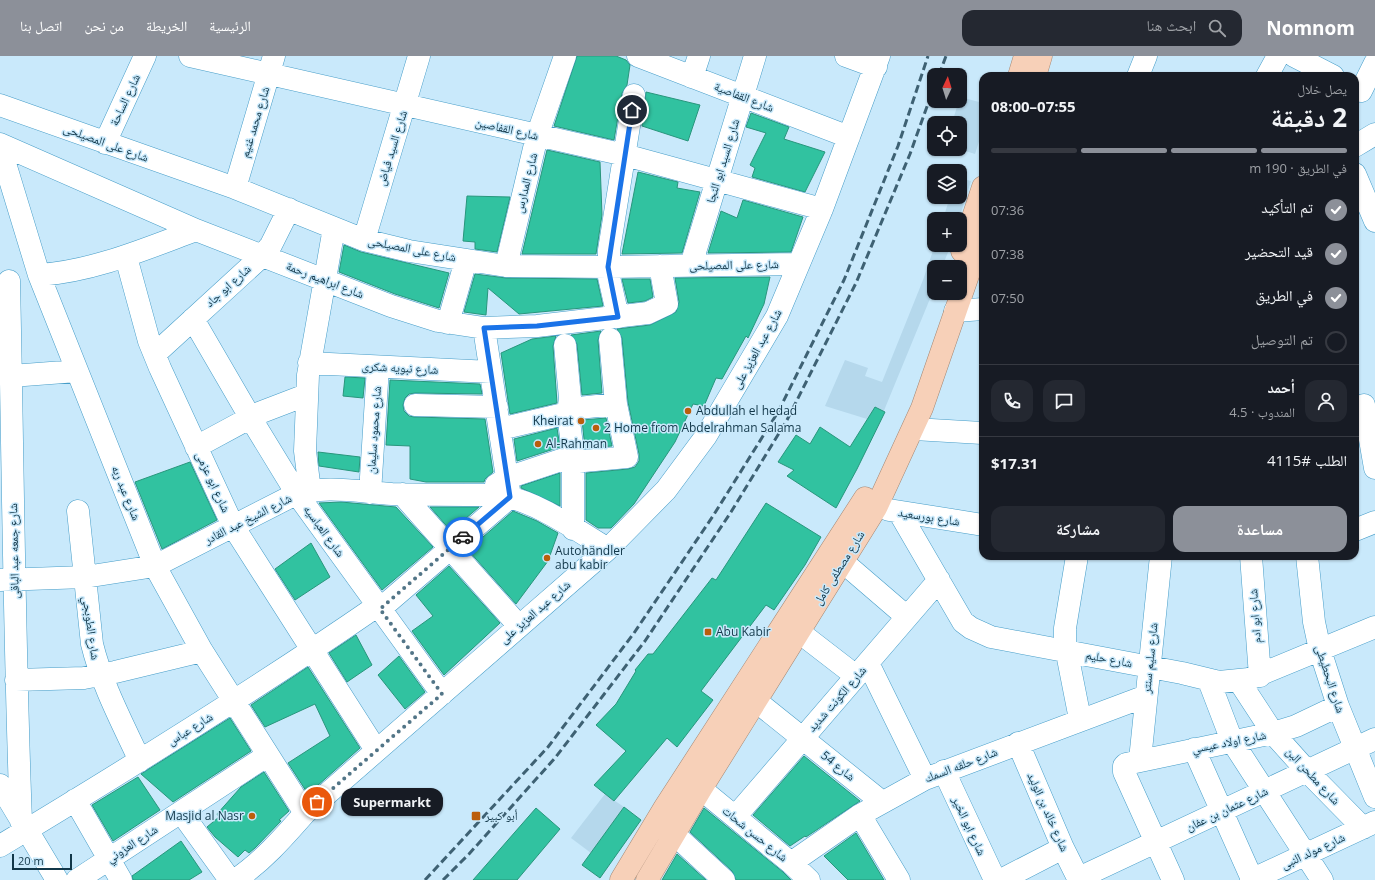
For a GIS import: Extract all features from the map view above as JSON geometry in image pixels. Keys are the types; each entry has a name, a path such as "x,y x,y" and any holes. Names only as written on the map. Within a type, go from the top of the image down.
{"main road":[{"path":"1020,72 1025,56"},
{"path":"1036,72 1042,56"},
{"path":"959,260 979,199"},
{"name":"شارع مصطفى كامل","path":"621,880 665,807 866,496 910,400 979,241"},
{"name":"شارع مصطفى كامل","path":"647,880 701,789 876,508 914,429 952,302"}],"street":[{"name":"شارع الساحة","path":"105,143 145,56"},
{"name":"شارع القفاصين","path":"190,56 272,65 404,106 625,155 822,209"},
{"name":"شارع السيد فياض","path":"364,240 419,56"},
{"name":"شارع المدارس","path":"506,266 537,136 565,56"},
{"name":"شارع القفاصية","path":"638,56 849,137"},
{"path":"692,77 698,56"},
{"name":"شارع السيد ابو النجا","path":"691,265 755,56"},
{"path":"846,56 877,61"},
{"path":"1140,72 1146,56"},
{"path":"1146,56 1152,72"},
{"path":"1269,72 1278,56"},
{"path":"1294,56 1325,72"},
{"name":"شارع عبد العزيز على","path":"235,880 247,872 282,839 305,813 608,549 666,490 706,436 778,316 822,209 877,61"},
{"path":"1364,92 1375,63"},
{"name":"شارع محمد غنيم","path":"235,188 272,65"},
{"path":"618,317 608,267 634,95"},
{"name":"شارع على المصيلحى","path":"0,105 235,188 364,240 409,251 506,266 608,267 799,264"},
{"path":"1359,144 1375,134"},
{"name":"شارع ابراهيم رحمة","path":"0,144 196,230 404,311 448,323 484,328 537,326 648,313 667,304 660,266"},
{"name":"شارع عبد ربه","path":"0,147 5,184 41,280 155,566 202,651 305,813"},
{"path":"1359,183 1375,221"},
{"name":"شارع ابو جاد","path":"154,354 262,256 271,245 289,209"},
{"path":"303,493 306,395 309,363 334,228"},
{"path":"4,281 41,280 58,274 126,257 196,230"},
{"name":"شارع ابو عزمى","path":"126,257 154,354 233,526 376,750"},
{"path":"448,323 466,260"},
{"name":"شارع جمعه عبد الباقى","path":"4,281 11,376 6,438 8,580 16,680 24,825"},
{"path":"952,302 979,308"},
{"name":"شارع العباسيه","path":"193,319 250,417 379,607 442,694"},
{"path":"484,328 509,488 573,459 627,456 616,404 610,339"},
{"path":"565,345 573,459 573,529"},
{"name":"شارع نبويه شكرى","path":"309,363 491,372"},
{"name":"شارع محمود سليمان","path":"370,493 378,367"},
{"path":"11,376 77,371"},
{"path":"196,447 250,417 306,395"},
{"path":"500,429 569,411 616,404"},
{"path":"415,405 497,407"},
{"path":"1365,405 1375,468"},
{"path":"914,429 979,433"},
{"name":"شارع الشيخ عبد القادر","path":"8,580 85,577 155,566 273,504 303,493 335,489 370,493 479,495 509,488 535,506 608,549"},
{"name":"شارع عباس","path":"0,846 24,825 75,800 140,761 379,607 450,548 509,488"},
{"path":"402,494 519,626"},
{"name":"شارع بورسعيد","path":"876,508 979,524"},
{"name":"شارع الطوبجي","path":"78,511 92,644 100,675 140,761"},
{"name":"شارع حليم","path":"898,512 963,622 971,628 991,637 1149,667 1209,681 1239,681 1260,676 1375,627"},
{"path":"1359,528 1375,522"},
{"path":"1076,560 1065,628 1065,651 1080,719"},
{"name":"شارع سليم سنتر","path":"1132,766 1146,696 1161,560"},
{"name":"شارع ابو ادم","path":"1251,560 1260,676"},
{"name":"شارع البحطيطى","path":"1307,560 1314,622 1320,650 1338,706 1375,797"},
{"path":"843,562 907,617"},
{"name":"شارع الكونت شديد","path":"735,817 939,580"},
{"path":"798,632 862,670"},
{"path":"16,680 68,679 100,675 202,651"},
{"name":"شارع ابو الخير","path":"862,670 934,775 995,880"},
{"path":"1209,681 1232,741 1322,880"},
{"name":"شارع مطحن البن","path":"1239,681 1273,733 1307,771 1369,825"},
{"name":"شارع حلقه السمك","path":"801,875 860,815 934,775 1080,719 1146,696"},
{"name":"شارع 54","path":"756,701 882,802"},
{"name":"شارع اولاد عيسي","path":"1132,766 1194,749 1273,733 1296,726 1338,706"},
{"name":"شارع عثمان بن عفان","path":"1079,879 1375,739"},
{"name":"شارع خالد بن الوليد","path":"1018,743 1063,848 1079,879"},
{"path":"1194,749 1252,880"},
{"name":"شارع العزوني","path":"77,880 268,755"},
{"path":"1132,766 1156,842 1174,880"},
{"path":"0,785 57,880"},
{"name":"شارع حسن شحات","path":"701,789 801,875"},
{"path":"75,800 121,880"},
{"path":"181,812 230,880"},
{"path":"860,815 899,880"},
{"name":"شارع مولد النبى","path":"1252,880 1369,825"},
{"path":"674,834 724,880"},
{"path":"1001,880 1063,848"}],"shaded area":[{"path":"967,99 979,102 979,142 975,154 967,152 967,116 954,116 957,108 967,108"},
{"path":"967,180 971,181 967,194"},
{"path":"948,204 964,204 961,212 945,212"},
{"path":"933,252 948,252 945,260 930,260"},
{"path":"927,268 927,300 929,300 876,430 864,424 867,419 825,406 845,360 868,368 865,376 882,382"},
{"path":"605,794 624,807 591,853 571,838"}],"building":[{"path":"577,56 616,56 626,60 630,65 627,85 622,93 614,140 554,126"},
{"path":"646,92 700,105 688,141 642,126"},
{"path":"751,113 789,127 784,139 825,152 805,192 752,177 755,168 750,165 766,133 746,127"},
{"path":"547,150 600,162 602,215 596,254 522,254"},
{"path":"638,172 678,182 677,188 700,192 682,253 622,254"},
{"path":"467,196 510,197 497,252 475,249 475,242 463,241"},
{"path":"743,200 803,217 791,252 708,253 721,211 737,218"},
{"path":"344,245 361,252 449,273 439,308 395,294 339,272"},
{"path":"475,274 506,278 597,279 603,306 519,314 488,288 486,315 464,312"},
{"path":"770,277 764,304 748,338 746,336 722,379 716,378 704,406 693,404 675,442 634,504 611,528 598,528 586,520 586,473 628,469 635,467 639,461 639,454 628,402 622,338 617,329 650,325 676,312 679,302 675,278"},
{"path":"622,279 650,279 653,297 645,301 628,303"},
{"path":"601,331 598,340 602,393 582,395 577,344 571,335"},
{"path":"556,336 553,346 557,403 510,414 501,353 532,339"},
{"path":"345,377 365,378 363,398 343,396"},
{"path":"390,380 480,384 482,394 415,393 409,394 405,398 403,405 404,411 409,416 414,417 485,419 493,472 485,479 484,482 426,482 410,479 410,446 386,445"},
{"path":"875,407 885,412 836,508 787,476 794,470 778,462 796,435 810,444 820,427 850,447"},
{"path":"606,418 612,446 585,448 582,420"},
{"path":"557,428 560,447 517,461 514,439"},
{"path":"318,452 360,457 359,472 319,466"},
{"path":"190,462 217,520 162,549 135,482"},
{"path":"560,473 560,506 521,488 521,486"},
{"path":"341,502 396,507 433,547 382,590 319,503"},
{"path":"766,503 821,537 805,565 774,610 766,605 701,691 713,700 677,747 667,738 614,801 594,785 626,751 596,725 616,704 636,671 635,670 648,654 653,654 712,578 716,580"},
{"path":"430,507 479,507 451,531"},
{"path":"513,511 537,521 558,533 548,561 516,604 468,550"},
{"path":"311,543 330,577 295,600 275,569"},
{"path":"449,566 500,623 444,675 412,631 433,616 416,595"},
{"path":"356,635 372,665 347,682 329,653"},
{"path":"399,656 425,692 405,709 378,675"},
{"path":"308,667 360,748 308,794 288,763 330,736 315,704 265,727 251,705"},
{"path":"230,718 251,751 173,802 141,774"},
{"path":"804,756 860,801 790,846 753,815"},
{"name":"Masjid al Nasr","path":"264,772 289,811 279,820 281,821 255,848 249,853 245,850 238,857 215,837 207,827 219,817 217,814 241,787"},
{"path":"138,777 160,810 113,841 92,805"},
{"path":"624,807 641,820 600,878 582,865"},
{"path":"536,808 560,829 517,880 473,880"},
{"path":"704,808 791,880 736,880 732,871 690,832"},
{"path":"856,833 884,880 848,880 824,856"},
{"path":"181,841 202,872 189,880 133,880 132,876"},
{"path":"677,854 706,880 662,880"}],"railway":[{"path":"425,880 548,747 634,633 713,516 778,412 844,280 898,146 928,56"},
{"path":"942,68 946,56"},
{"path":"443,880 469,854 555,758 645,641 731,512 787,420 856,283 910,154 927,107"}],"way so far":[{"path":"317,802 442,694 380,609 463,537"}],"place":[{"name":"Abdullah el hedad","path":"688,411"},
{"name":"Kheirat","path":"581,421"},
{"name":"2 Home from Abdelrahman Salama","path":"596,428"},
{"name":"Al-Rahman","path":"538,444"},
{"name":"Autohändler abu kabir","path":"547,558"},
{"name":"Abu Kabir","path":"708,632"},
{"name":"Supermarkt","path":"317,802"},
{"name":"Masjid al Nasr","path":"252,816"},
{"name":"أبو كبير","path":"476,816"}],"route":[{"path":"463,537 510,497 484,328 537,326 587,319 618,317 609,277 609,250 632,110"}]}
